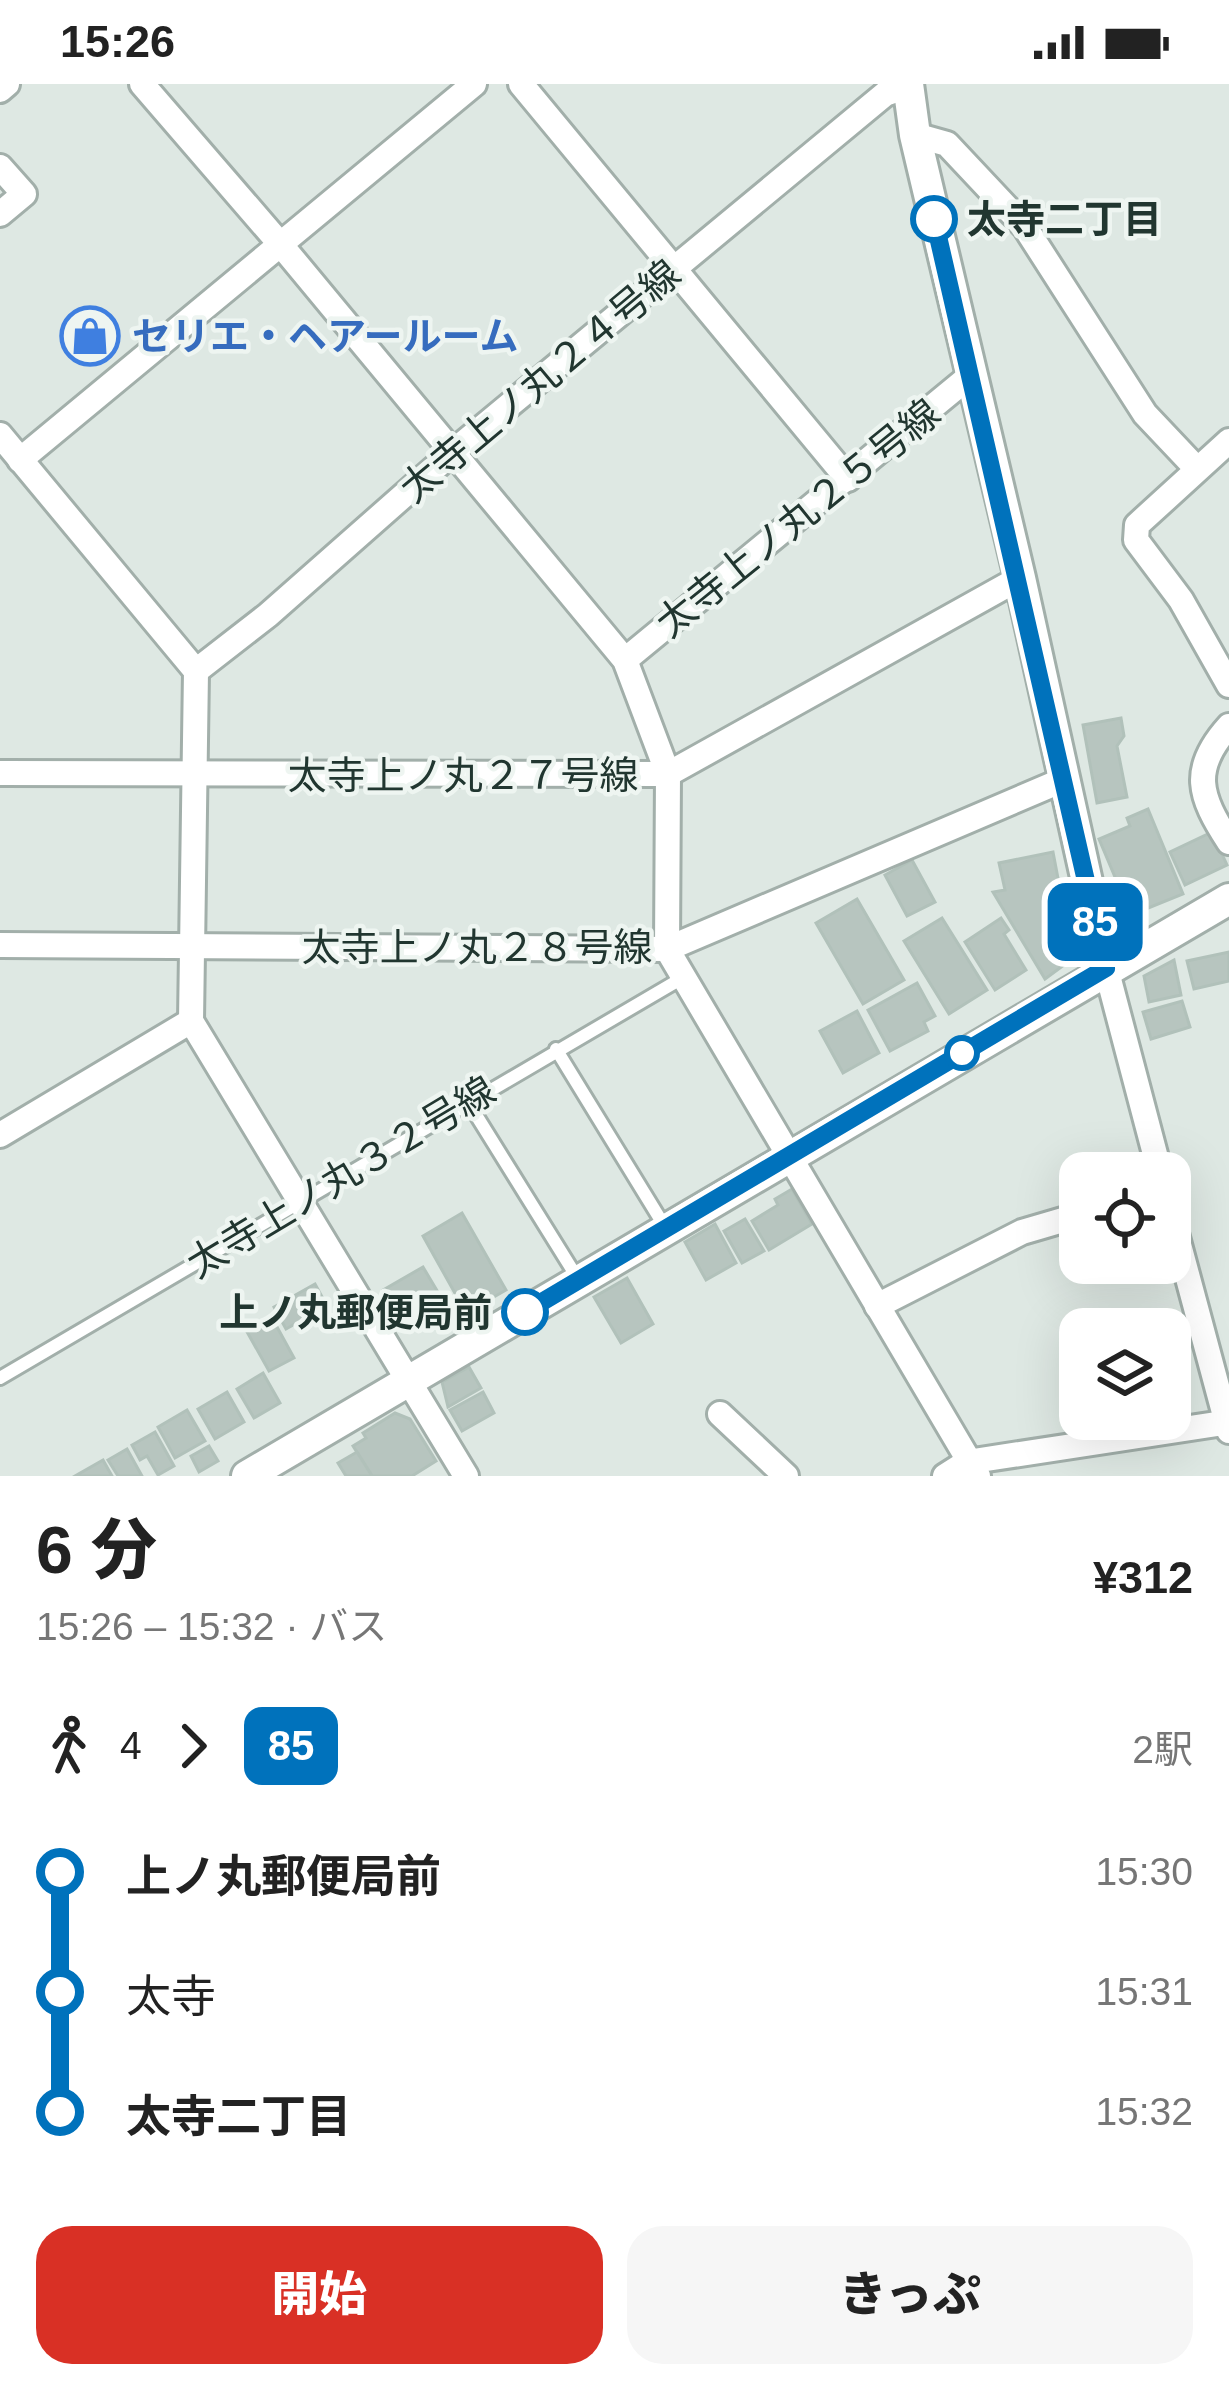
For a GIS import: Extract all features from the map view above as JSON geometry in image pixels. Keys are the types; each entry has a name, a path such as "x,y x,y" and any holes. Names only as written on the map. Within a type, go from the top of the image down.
{"street":[{"path":"0,90 8,84"},
{"path":"142,84 625,660 668,774 667,949 877,1306 963,1471 1228,1425 1190,1284"},
{"path":"20,460 474,84"},
{"path":"520,84 848,479"},
{"path":"893,87 915,135 1106,968 1154,1152"},
{"name":"太寺上ノ丸２４号線","path":"196,671 893,87"},
{"path":"915,135 947,144 1024,227 1145,414 1196,469"},
{"path":"0,167 24,194 0,214"},
{"name":"太寺上ノ丸２５号線","path":"625,660 970,376"},
{"path":"0,435 196,671 190,1022 466,1476"},
{"path":"1229,442 1137,525 1136,540 1181,600 1229,686"},
{"name":"太寺上ノ丸２７号線","path":"0,773 668,774 1020,578"},
{"path":"1229,726 1206,752 1203,788 1210,812 1229,842"},
{"name":"太寺上ノ丸２８号線","path":"0,945 667,949 1063,780"},
{"path":"247,1476 1106,968 1221,911"},
{"path":"0,1135 190,1022"},
{"path":"877,1306 1022,1232 1059,1221"},
{"path":"720,1414 786,1476"}],"lane":[{"name":"太寺上ノ丸３２号線","path":"0,1378 684,977"},
{"path":"556,1049 666,1228"},
{"path":"468,1102 578,1280"}],"building":[{"path":"1121,718 1124,736 1117,746 1127,797 1097,803 1083,725"},
{"path":"1148,809 1183,894 1131,915 1099,839 1130,826 1127,818"},
{"path":"1212,832 1227,865 1185,885 1170,852"},
{"path":"1053,852 1072,952 1045,979 993,892 1005,890 999,863"},
{"path":"912,860 935,902 907,916 885,875"},
{"path":"857,899 904,980 863,1004 816,923"},
{"path":"942,918 987,990 949,1014 904,941"},
{"path":"1001,918 1009,930 1004,934 1026,970 995,990 965,942"},
{"path":"1229,952 1229,981 1194,989 1187,961"},
{"path":"1174,960 1181,995 1149,1002 1144,976"},
{"path":"917,983 935,1016 924,1022 928,1031 890,1051 868,1010"},
{"path":"1182,1001 1190,1027 1151,1039 1143,1012"},
{"path":"857,1011 879,1053 843,1073 820,1031"},
{"path":"792,1189 812,1224 769,1250 752,1221 778,1205 775,1199"},
{"path":"462,1213 506,1290 466,1313 423,1236"},
{"path":"745,1219 764,1251 742,1263 724,1231"},
{"path":"715,1224 736,1263 706,1280 685,1242"},
{"path":"423,1267 442,1299 401,1323 383,1290"},
{"path":"627,1278 653,1324 621,1343 594,1297"},
{"path":"315,1284 327,1306 286,1329 274,1307"},
{"path":"271,1316 294,1358 269,1371 246,1330"},
{"path":"469,1367 481,1388 448,1407 442,1382"},
{"path":"263,1373 280,1403 254,1418 237,1389"},
{"path":"227,1392 244,1422 215,1439 198,1409"},
{"path":"483,1392 494,1413 462,1431 450,1410"},
{"path":"187,1410 205,1441 175,1458 158,1427"},
{"path":"395,1413 410,1419 436,1461 412,1476 372,1476 353,1446 366,1438 363,1433"},
{"path":"155,1432 174,1466 158,1475 147,1456 140,1460 132,1445"},
{"path":"209,1446 218,1461 199,1472 191,1456"},
{"path":"127,1449 142,1476 118,1476 108,1460"},
{"path":"357,1452 372,1476 346,1476 338,1463"},
{"path":"103,1460 112,1476 75,1476"}],"bus line":[{"name":"85","path":"525,1312 1106,968 934,219"}],"place":[{"name":"太寺二丁目","path":"934,219"},
{"name":"セリエ・ヘアールーム","path":"90,336"},
{"name":"上ノ丸郵便局前","path":"525,1312"}]}
